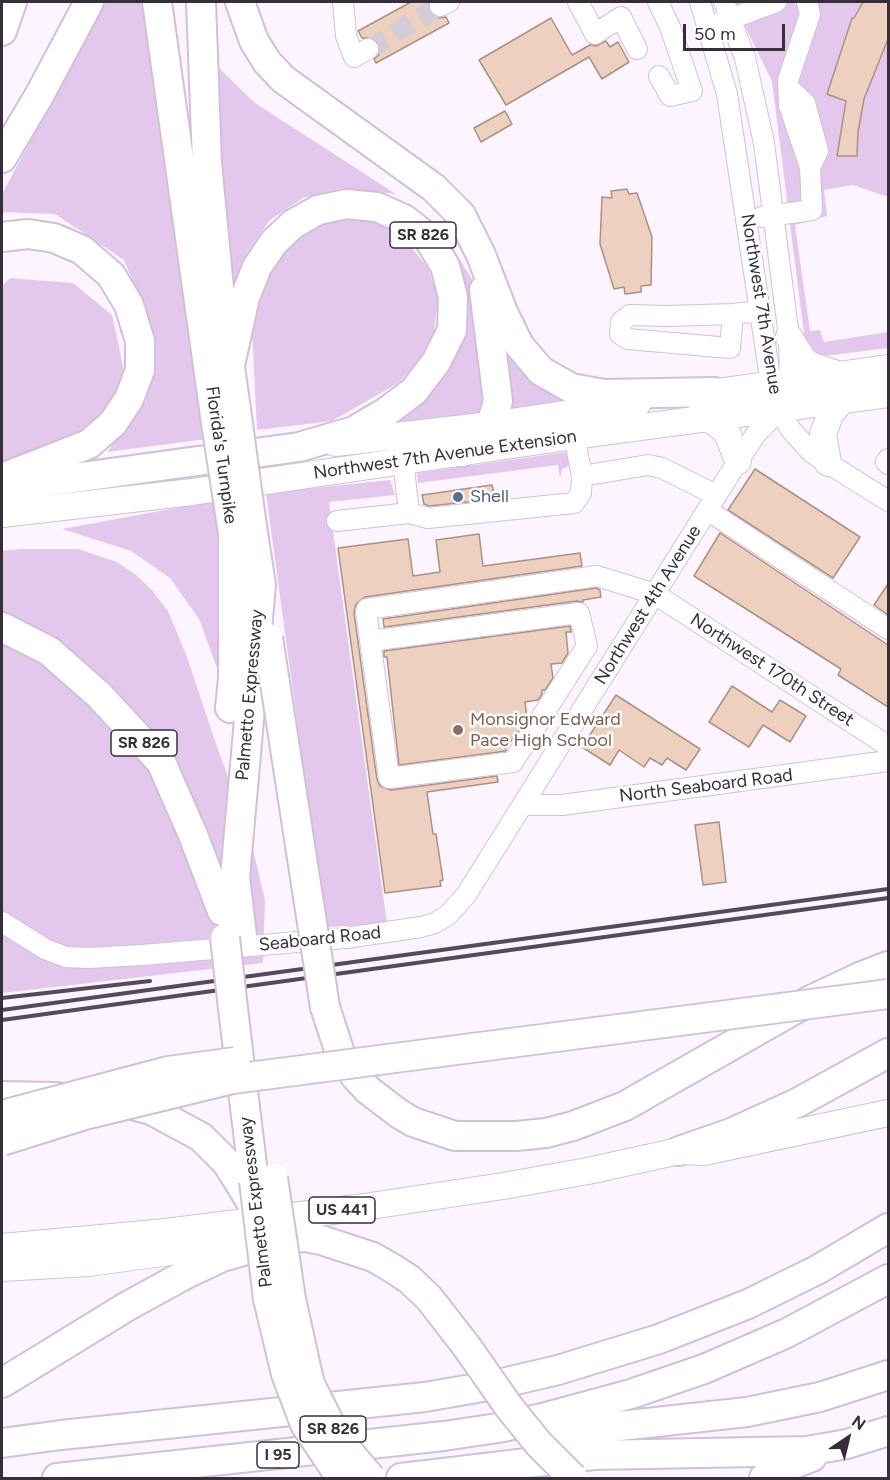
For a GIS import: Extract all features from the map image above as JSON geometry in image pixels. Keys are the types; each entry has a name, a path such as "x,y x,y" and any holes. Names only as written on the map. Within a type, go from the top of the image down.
{"highway":[{"path":"2,31 12,2"},
{"path":"2,159 89,2"},
{"name":"Florida's Turnpike","path":"157,2 226,412"},
{"name":"Florida's Turnpike","path":"201,2 207,163 229,370"},
{"path":"240,2 254,41 267,62 283,79 434,188 461,215 481,255 503,312 519,345 542,371 571,388 604,394 711,405"},
{"name":"SR 826","path":"2,488 299,447 354,431 386,412 414,391 436,362 452,330 453,297 445,266 428,238 404,219 377,207 346,204 318,210 294,224 274,242 257,267 245,297 229,370"},
{"path":"2,237 28,234 54,238 82,250 111,275 129,305 140,340 140,370 129,399 113,423 90,444 2,478"},
{"path":"462,452 491,425 498,401 481,255"},
{"name":"Palmetto Expressway","path":"229,370 226,412 242,530 261,585 230,928 243,1016 256,1210 280,1299"},
{"name":"Florida's Turnpike","path":"230,928 224,768 233,679 242,530"},
{"path":"261,585 325,1007 340,1053 355,1076 368,1090 399,1113 424,1126 455,1136 516,1136 573,1126 625,1106 803,1005 862,975 888,966"},
{"name":"SR 826","path":"2,627 50,651 99,695 161,762 230,928"},
{"path":"2,1115 168,1071 888,975"},
{"path":"2,1141 85,1114 233,1079 888,994"},
{"path":"679,1151 747,1126 797,1104 888,1053"},
{"path":"2,1096 44,1098 94,1095 151,1110 201,1137 227,1162 255,1180"},
{"name":"Palmetto Expressway","path":"255,1180 296,1373 304,1424 341,1479"},
{"path":"862,1244 888,1212"},
{"path":"2,1443 425,1397 494,1385 558,1370 639,1346 721,1315 791,1283 888,1228"},
{"path":"2,1383 126,1307 186,1274 222,1257 288,1238 305,1237 373,1257 409,1279 429,1298 538,1443 573,1479"},
{"name":"I 95","path":"57,1479 352,1447 498,1428 591,1406 685,1376 787,1333 888,1279"},
{"name":"Palmetto Expressway","path":"296,1373 310,1384 337,1438 371,1479"},
{"path":"498,1428 552,1432 574,1431 747,1412 829,1394 888,1375"},
{"path":"764,1479 788,1466 888,1431"},
{"path":"401,1479 594,1455 807,1451 848,1444"}],"main road":[{"path":"789,337 804,361 840,375"},
{"name":"Northwest 7th Avenue Extension","path":"2,514 192,492 574,436 711,405 780,383 888,368"},
{"name":"Northwest 7th Avenue Extension","path":"299,447 491,425 711,405 779,410 888,394"},
{"path":"828,463 823,434 830,415 841,401"},
{"path":"711,405 728,435 738,460"},
{"name":"US 441","path":"2,1247 166,1232 364,1207 540,1180 679,1151 704,1152 888,1113"},
{"path":"2,1268 89,1263 235,1241 288,1238"}],"street":[{"path":"343,2 346,36 354,57 368,49"},
{"path":"578,2 595,34 617,9 638,49"},
{"path":"658,2 670,27 692,90 670,96 659,76"},
{"name":"Northwest 7th Avenue","path":"700,2 727,94 761,311 780,383"},
{"path":"708,26 728,10 776,2"},
{"path":"747,220 812,210 810,168 818,151 806,103 792,91 789,98 788,80 810,14 807,2"},
{"name":"Northwest 7th Avenue","path":"728,10 746,57 764,143 789,337 780,383 779,410 791,430 812,453 888,501"},
{"path":"733,314 730,348 628,339 620,333 621,322 630,315 733,314 761,311"},
{"name":"Northwest 4th Avenue","path":"524,805 738,460 756,434 779,410"},
{"path":"337,521 409,513 428,518 574,503 581,493 582,476 574,436"},
{"path":"888,459 886,462 888,464"},
{"path":"403,460 409,513"},
{"path":"582,476 648,465 663,468 888,629"},
{"name":"Northwest 170th Street","path":"370,641 366,611 369,608 597,576 655,594 888,746"},
{"path":"513,762 587,646 579,613 370,641 388,778 513,762 546,770"},
{"name":"North Seaboard Road","path":"524,805 562,805 888,761"},
{"name":"Seaboard Road","path":"2,922 56,954 88,958 346,938 428,925 448,915 466,896 524,805"}],"shaded area":[{"path":"105,2 141,2 207,439 107,452 146,401 152,328 124,260 55,214 2,212 2,194"},
{"path":"733,2 863,2 851,18 827,94 846,101 838,156 857,156 858,132 864,99 888,39 888,197 853,185 824,190 827,216 795,225 810,331 820,330 824,342 888,332 888,348 817,357 813,356 800,335 804,334 772,81"},
{"path":"193,29 222,71 255,103 396,194 342,188 303,198 270,220 246,254 232,289"},
{"path":"352,217 376,221 402,236 428,268 438,298 434,332 421,359 398,383 332,421 257,430 252,330 271,266 305,230"},
{"path":"443,232 476,286 489,410 375,433 458,344 467,307 462,275"},
{"path":"10,278 73,283 112,315 126,380 90,439 2,462 2,286"},
{"path":"496,316 571,403 510,409"},
{"path":"567,452 570,465 562,469 560,478 558,465 418,483 417,473"},
{"path":"390,480 395,495 329,502 387,924 325,927 266,493"},
{"path":"214,501 250,758 199,619 170,578 131,551 62,529"},
{"path":"78,549 117,562 151,589 168,611 187,657 251,841 265,900 263,963 2,993 2,551"}],"building":[{"path":"411,2 429,2 429,10 433,15 439,18 446,17 449,23 376,63 374,59 379,55 379,44 374,38 362,38 358,31"},
{"path":"863,2 888,2 888,39 864,99 858,132 857,156 837,156 846,101 827,94 852,18"},
{"path":"551,18 572,55 590,45 596,46 606,41 610,47 618,42 629,62 602,79 589,57 506,105 479,60"},
{"path":"505,111 512,124 481,142 474,128"},
{"path":"627,189 629,194 637,193 652,237 651,285 641,286 641,292 625,294 624,287 614,289 600,244 602,197 612,198 611,191"},
{"path":"755,469 860,537 833,578 728,510"},
{"name":"Shell","path":"492,485 495,499 429,506 424,504 422,495"},
{"path":"720,533 888,645 888,707 838,675 841,669 694,576"},
{"path":"479,534 483,566 580,553 582,566 365,597 356,604 354,613 377,780 380,786 391,790 497,776 498,782 427,792 443,880 440,881 441,886 385,893 338,548 408,539 413,576 440,572 436,540"},
{"path":"888,584 888,615 874,605"},
{"path":"596,588 600,590 601,597 583,600 583,602 384,627 383,619"},
{"path":"570,626 571,632 566,632 568,653 562,663 551,664 553,678 545,690 542,690 538,700 525,702 527,718 506,747 506,751 399,765 387,657 384,657 384,651"},
{"path":"732,686 772,712 780,700 806,716 790,742 763,725 749,747 709,722"},
{"path":"616,695 700,749 686,770 667,758 662,765 650,758 644,767 619,750 610,765 582,747"},
{"path":"719,822 726,882 703,885 695,825"}],"tunnel":[{"path":"368,49 440,6"}],"railway":[{"path":"2,1010 888,889"},
{"path":"2,1020 888,898"},
{"path":"2,998 150,981"}],"place":[{"name":"Shell","path":"458,497"},
{"name":"Monsignor Edward Pace High School","path":"458,730"}]}
